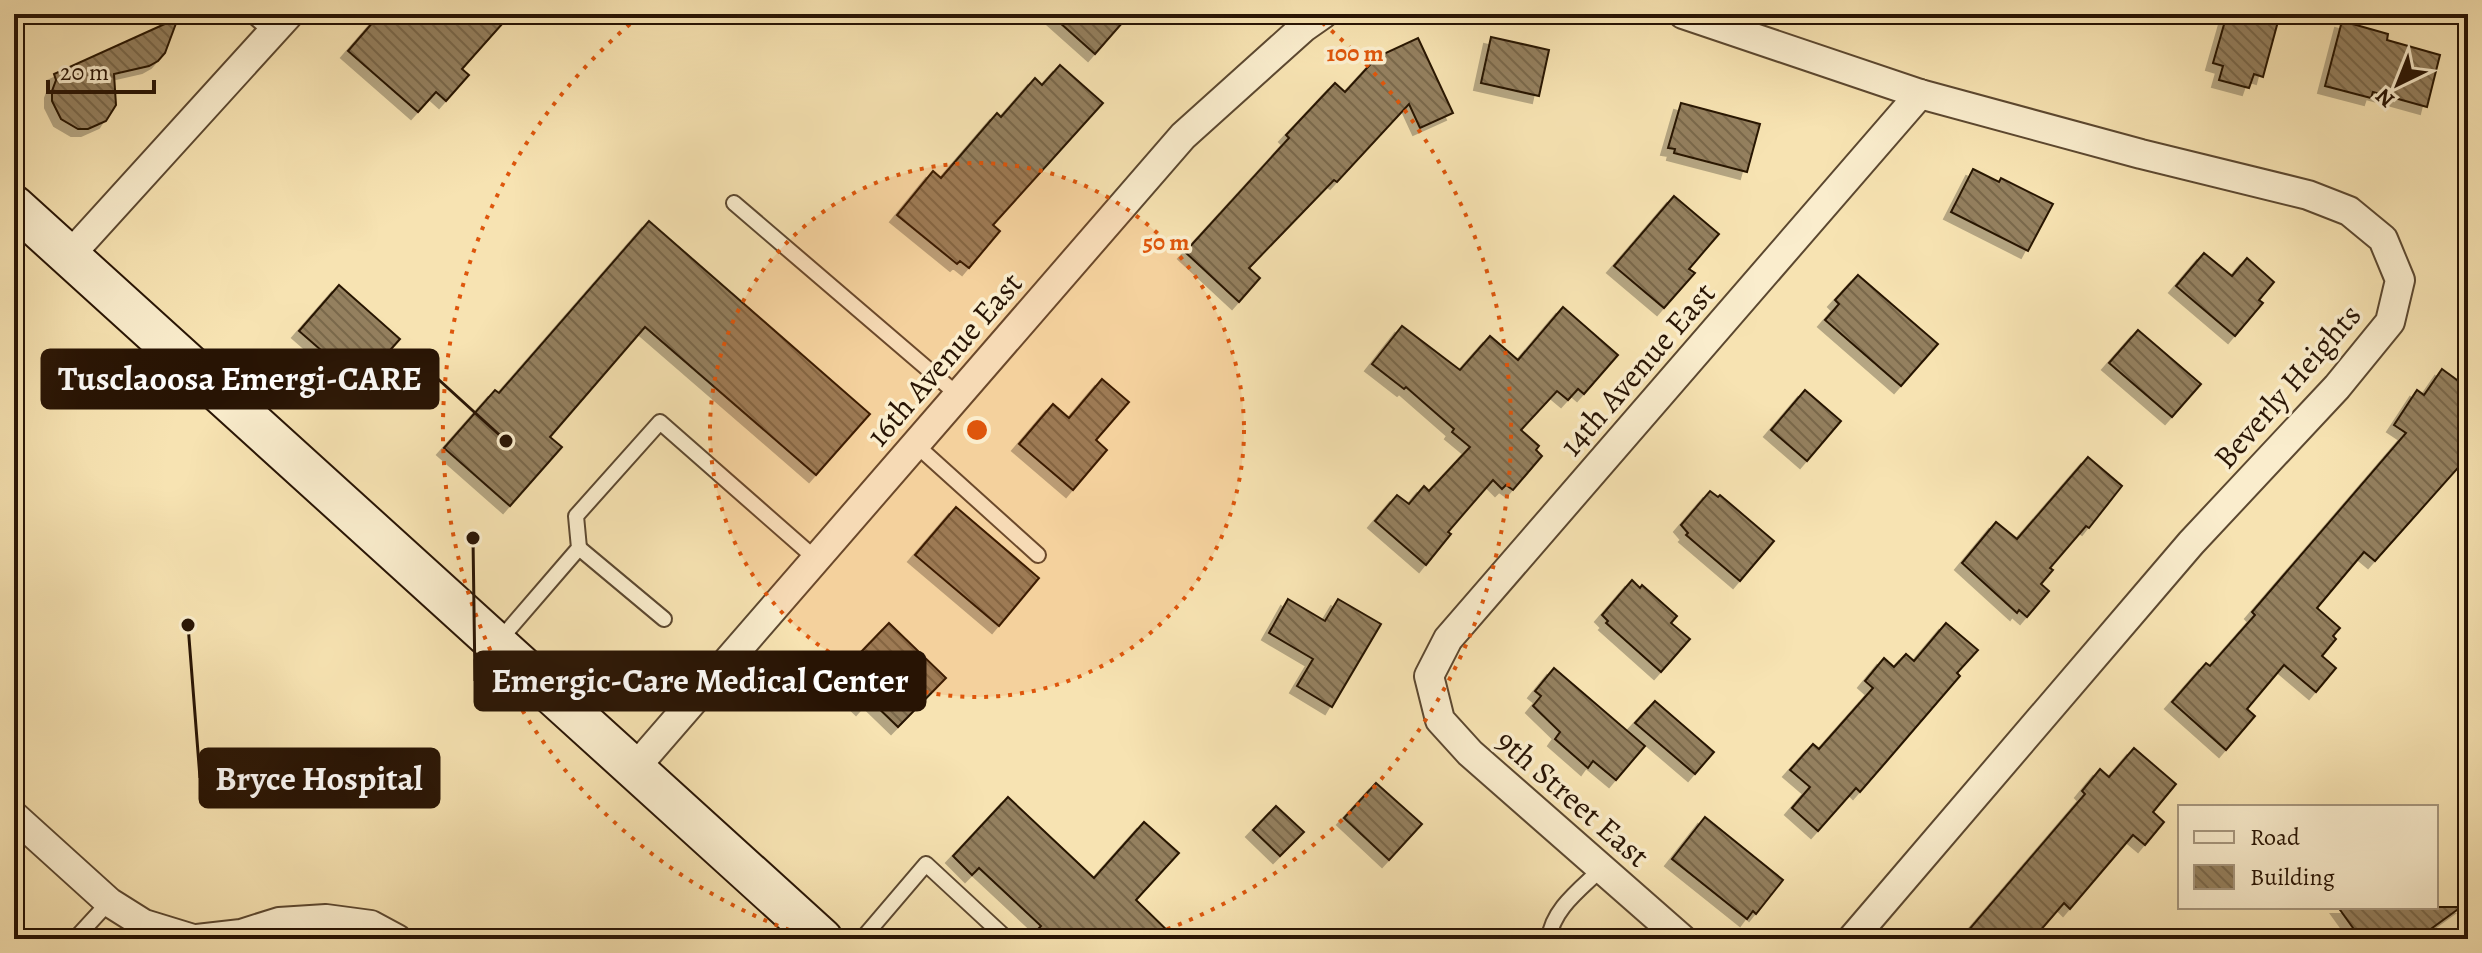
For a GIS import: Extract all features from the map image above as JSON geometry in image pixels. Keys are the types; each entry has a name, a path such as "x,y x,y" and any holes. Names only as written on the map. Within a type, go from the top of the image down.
{"main road":[{"path":"14,206 822,939"}],"street":[{"name":"16th Avenue East","path":"634,769 1183,136 1303,28 1323,14"},
{"name":"Beverly Heights","path":"1683,14 1920,94 2308,195 2349,211 2383,239 2400,280 2390,322 2337,387 2191,543 1852,939"},
{"path":"70,255 281,24"},
{"name":"14th Avenue East","path":"1434,699 1429,676 1448,639 1920,94"},
{"name":"9th Street East","path":"1434,699 1440,720 1470,753 1682,939"},
{"path":"14,816 109,902 144,924 195,939 241,934 279,922 326,919 371,925 397,939"}],"lane":[{"path":"251,14 281,24"},
{"path":"734,203 958,395"},
{"path":"664,619 579,548 576,516 660,422 816,559"},
{"path":"915,444 1038,555"},
{"path":"497,644 579,548"},
{"path":"862,939 926,864 1007,939"},
{"path":"1549,939 1550,926 1560,911 1602,868"},
{"path":"75,939 109,902"}],"building":[{"path":"380,14 511,14 462,69 469,75 446,101 436,92 418,112 348,51"},
{"path":"1050,14 1130,14 1095,54"},
{"path":"2227,14 2280,14 2263,77 2254,74 2249,88 2219,80 2223,66 2213,63"},
{"path":"178,18 165,53 158,61 114,74 116,105 106,121 88,129 78,129 61,119 52,101 56,80 54,74"},
{"path":"2342,21 2388,34 2387,40 2440,55 2427,107 2373,92 2371,98 2325,86"},
{"path":"1491,37 1549,50 1539,96 1481,83"},
{"path":"1418,38 1453,113 1420,128 1409,104 1337,182 1334,180 1249,268 1260,278 1239,302 1185,252 1335,83 1345,92 1377,57"},
{"path":"1060,65 1103,103 993,225 1000,231 969,268 960,261 957,264 897,215 933,171 941,178 997,113 1001,117 1035,78 1042,85"},
{"path":"1681,103 1760,124 1747,172 1674,153 1675,149 1668,148"},
{"path":"1973,169 1999,182 2001,178 2053,204 2028,251 1951,212"},
{"path":"1674,196 1719,234 1689,269 1695,273 1664,308 1614,266"},
{"path":"649,221 870,414 816,475 645,327 550,437 562,447 510,506 444,448 495,390 499,393"},
{"path":"2204,253 2232,276 2247,258 2274,282 2259,300 2263,303 2235,336 2176,286"},
{"path":"1858,275 1938,344 1901,386 1825,320 1839,304 1835,300"},
{"path":"339,285 400,339 360,384 299,331"},
{"path":"1563,307 1618,355 1584,394 1578,389 1568,400 1557,391 1521,430 1539,446 1536,450 1542,456 1513,490 1506,485 1502,489 1493,480 1448,532 1451,534 1426,565 1375,521 1397,495 1409,504 1424,486 1429,491 1470,447 1406,387 1404,389 1372,364 1402,326 1460,370 1490,336 1518,360"},
{"path":"2138,330 2201,384 2172,417 2109,363"},
{"path":"2442,369 2468,388 2468,453 2375,561 2364,552 2317,608 2340,628 2333,636 2336,639 2322,656 2336,668 2316,692 2284,665 2247,709 2255,716 2226,750 2172,702 2206,663 2210,666 2255,615 2252,612 2406,433 2394,425 2417,390 2424,395"},
{"path":"1102,379 1129,402 1096,440 1107,450 1073,490 1019,444 1053,404 1069,418"},
{"path":"1805,390 1841,421 1807,461 1771,430"},
{"path":"2088,457 2122,486 2089,528 2086,526 2050,568 2053,570 2041,584 2049,591 2027,617 2019,610 2017,613 1962,563 1996,522 2017,539"},
{"path":"1710,491 1718,497 1720,495 1774,541 1740,581 1686,535 1688,533 1681,525"},
{"path":"956,507 1039,578 999,626 915,555"},
{"path":"1632,580 1677,616 1671,623 1690,639 1661,672 1606,623 1608,621 1602,615"},
{"path":"1288,599 1325,621 1338,599 1381,624 1332,707 1297,686 1313,659 1269,633"},
{"path":"889,623 946,678 898,727 870,700 863,708 834,680"},
{"path":"1946,623 1978,650 1957,673 1960,676 1860,792 1856,788 1818,831 1792,808 1810,787 1790,770 1813,744 1819,749 1873,688 1865,681 1884,658 1894,667 1906,654 1914,661"},
{"path":"1554,668 1645,746 1616,780 1593,761 1588,768 1555,739 1560,732 1533,706 1541,696 1535,691"},
{"path":"1655,701 1714,752 1695,774 1635,723"},
{"path":"2134,748 2176,784 2153,812 2164,822 2145,845 2133,835 2070,909 2064,903 2033,939 1961,939 2085,794 2082,791 2100,769 2109,777"},
{"path":"1376,783 1422,824 1389,860 1344,818"},
{"path":"1008,797 1094,878 1144,822 1179,853 1136,900 1176,939 1029,939 1041,926 979,868 972,875 953,856"},
{"path":"1276,806 1304,832 1280,856 1253,830"},
{"path":"1705,817 1783,880 1756,914 1753,911 1747,919 1672,859"},
{"path":"2461,907 2417,939 2361,939 2339,909"}],"place":[{"name":"Tusclaoosa Emergi-CARE","path":"506,441"},
{"name":"Emergic-Care Medical Center","path":"473,538"},
{"name":"Bryce Hospital","path":"188,625"}]}
